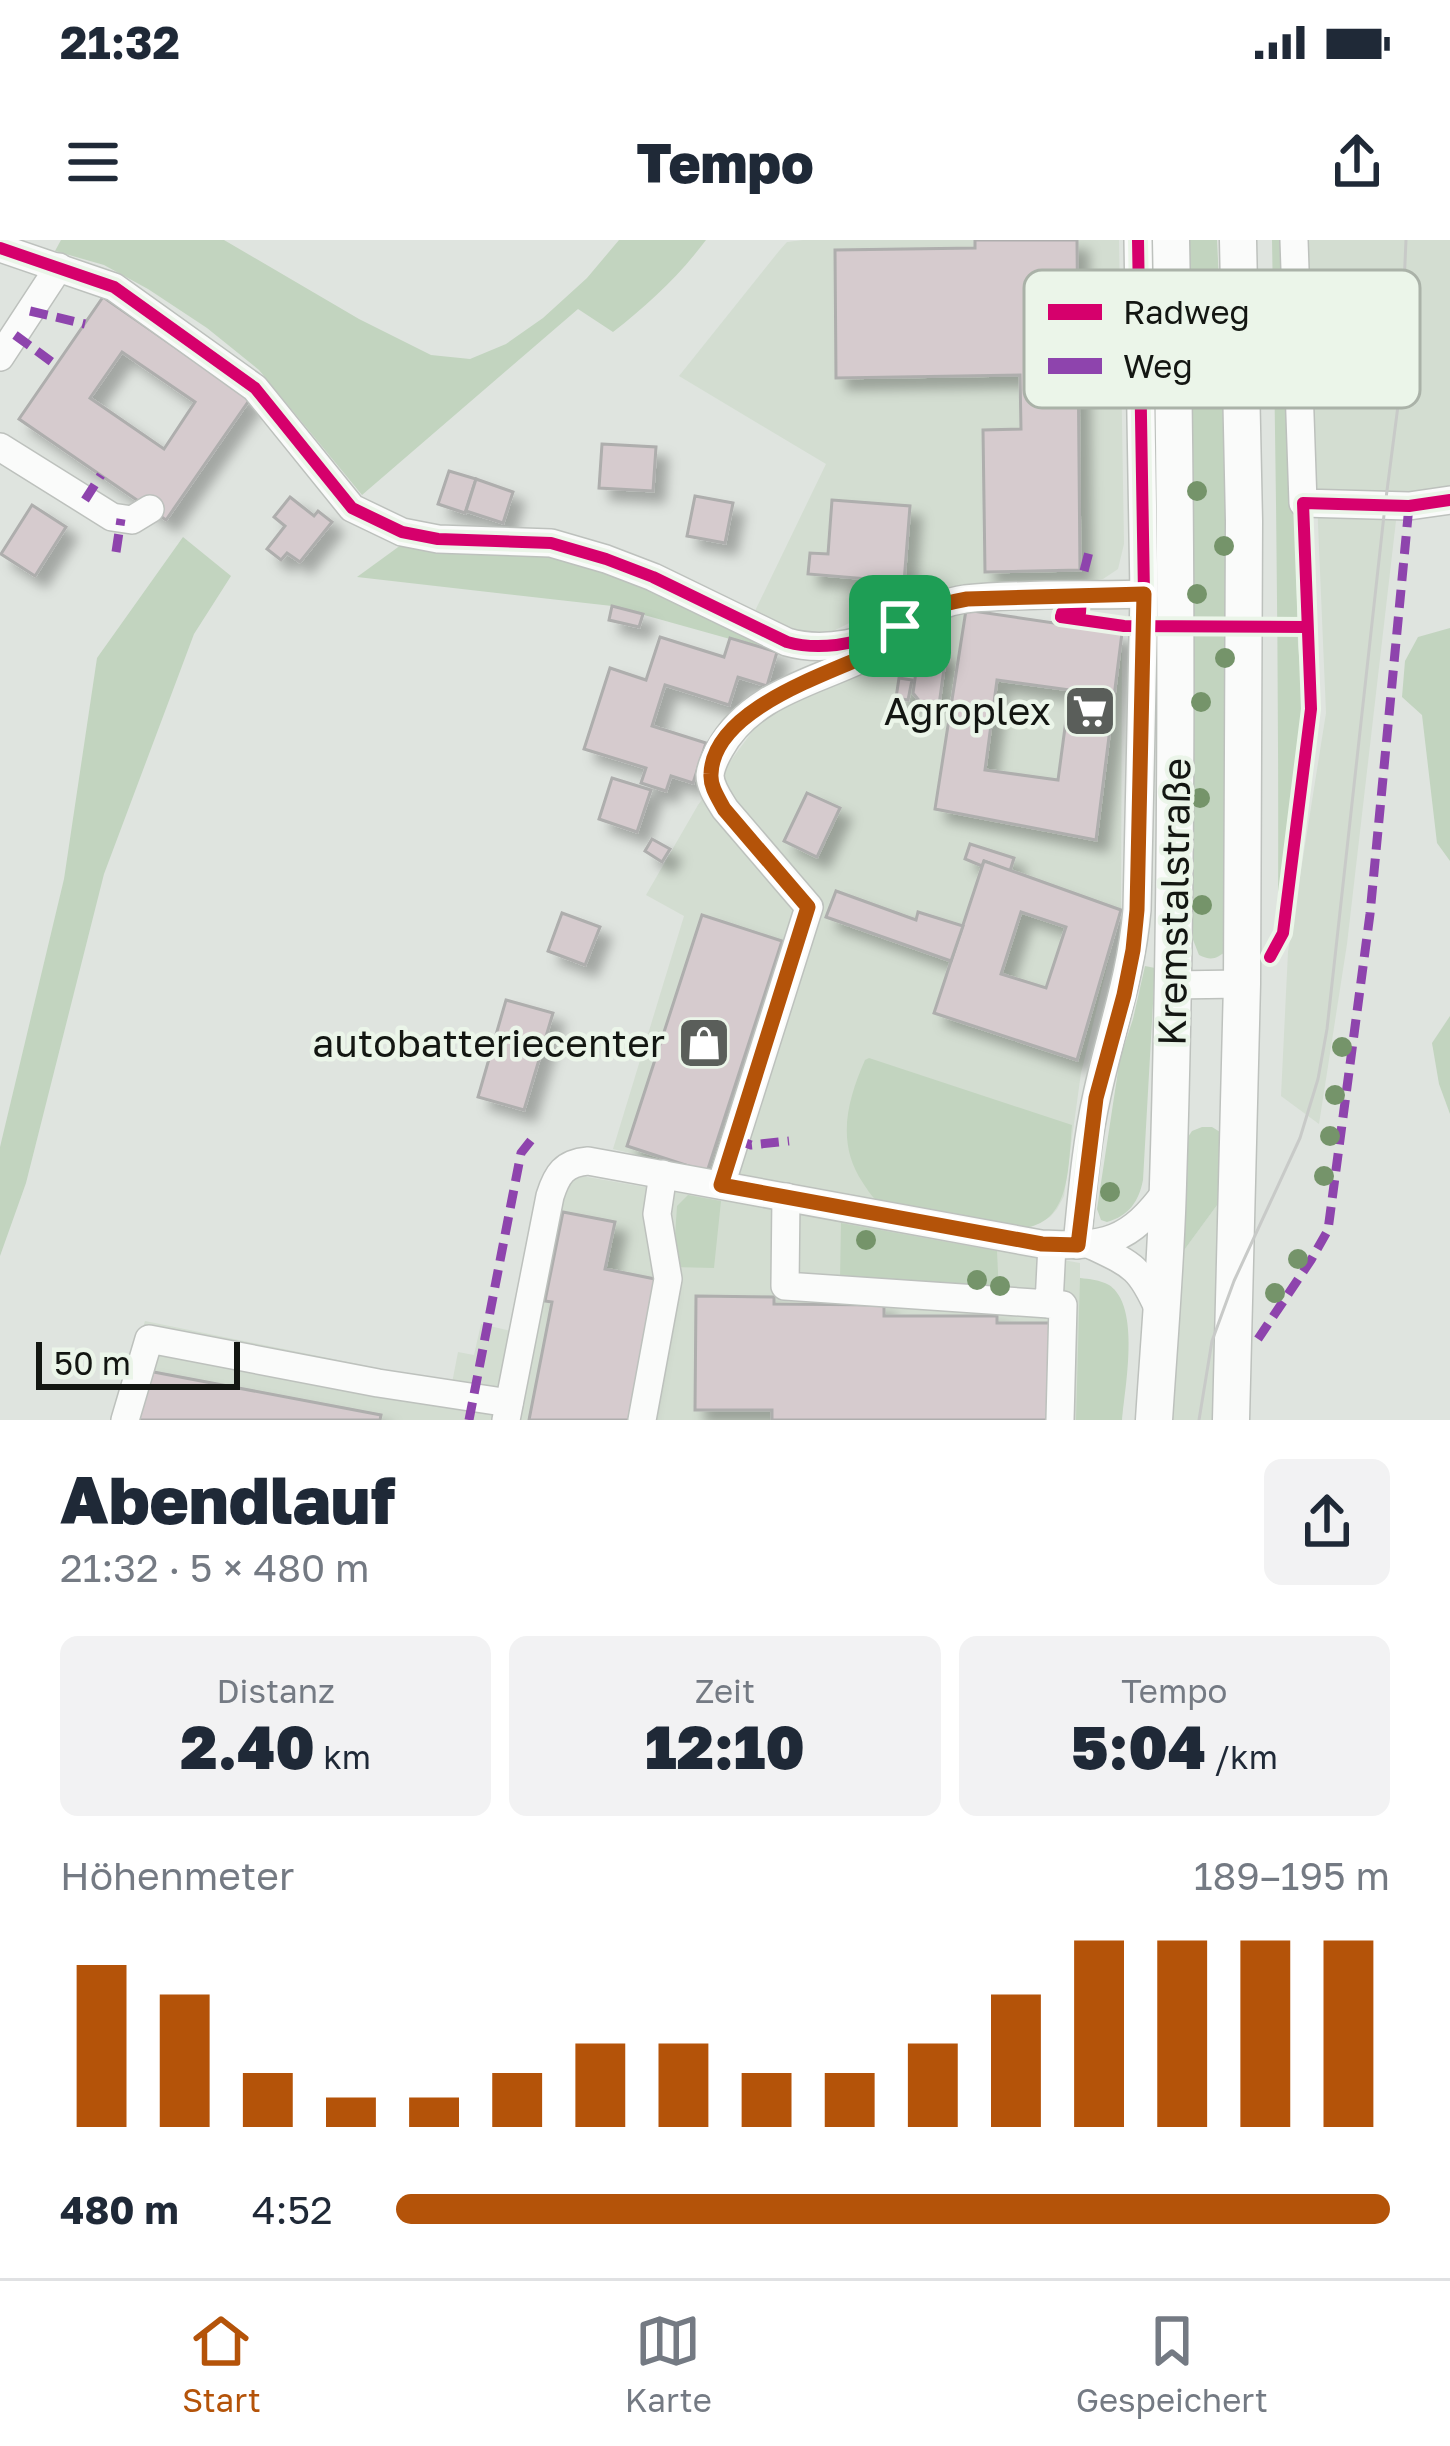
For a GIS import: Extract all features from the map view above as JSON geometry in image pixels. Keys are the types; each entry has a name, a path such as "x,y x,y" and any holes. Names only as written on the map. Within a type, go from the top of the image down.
{"main road":[{"name":"Kremstalstraße","path":"1171,240 1171,270"},
{"name":"Kremstalstraße","path":"1238,240 1239,270"},
{"name":"Kremstalstraße","path":"1154,1420 1168,1189 1172,985 1177,704 1173,408"},
{"name":"Kremstalstraße","path":"1231,1420 1242,984 1242,408"}],"street":[{"path":"1138,240 1139,270"},
{"path":"1294,240 1295,270"},
{"path":"0,248 114,286 255,388 352,508 402,532 438,539 551,543 653,577 787,642 821,648 900,626 928,610 967,599 1144,594"},
{"path":"0,357 59,267"},
{"path":"1049,1304 1074,1245 1096,1098 1133,950 1144,594 1141,408"},
{"path":"1300,408 1303,503 1409,506 1450,500"},
{"path":"0,447 112,517 132,520 150,509"},
{"path":"721,1185 808,907 724,809 710,776 715,757 736,727 757,709 807,679 879,650 892,641 900,626"},
{"path":"1172,985 1242,984"},
{"path":"125,1420 149,1339 507,1412 550,1196 555,1179 573,1162 1074,1245 1122,1259 1144,1277 1161,1313"},
{"path":"641,1420 668,1279 658,1214 663,1174"},
{"path":"1074,1245 1125,1233 1150,1213 1168,1189"},
{"path":"786,1197 784,1286 1063,1305 1060,1420"}],"shaded area":[{"path":"1119,240 1119,270 1024,270 1024,408 1122,408 1124,544 1118,569 1091,581 956,589 898,599 809,643 753,615 826,464 679,376 787,242"},
{"path":"1306,240 1450,240 1450,488 1397,512 1347,944 1319,1124 1281,1096 1288,952 1326,713 1313,408 1420,408 1420,270 1307,270"},
{"path":"966,610 1122,633 1121,910 1081,1073 1064,1196 1057,1209 1031,1227 707,1172 613,1149 684,916 646,895 698,805 760,721 907,632"},
{"path":"576,1175 1080,1263 1080,1278 1111,1286 1125,1313 1128,1340 1122,1420 519,1420 563,1195"},
{"path":"1223,1197 1216,1420 1173,1420 1179,1257"},
{"path":"145,1321 452,1383 458,1352 474,1355 481,1324 511,1331 493,1420 115,1420"}],"green space":[{"path":"61,240 224,240 431,355 470,359 506,344 543,318 619,240 706,240 662,289 613,332 578,309 362,495 259,370 148,289 104,265 55,251"},
{"path":"1185,240 1217,240 1218,270 1185,270"},
{"path":"1272,240 1289,240 1290,270 1272,270"},
{"path":"1186,408 1225,408 1229,490 1227,950 1217,957 1199,955 1190,932"},
{"path":"1274,408 1293,408 1298,645 1304,707 1278,923"},
{"path":"183,537 231,576 194,634 104,874 26,1183 0,1256 0,1147 64,879 97,658"},
{"path":"401,545 455,553 530,551 593,564 657,590 777,652 612,606 357,577"},
{"path":"1450,628 1450,861 1437,843 1422,715 1402,697 1405,661 1418,637"},
{"path":"1145,966 1155,968 1143,1180 1132,1207 1107,1222 1097,1209 1120,1058"},
{"path":"1450,1016 1450,1114 1432,1043"},
{"path":"869,1058 1072,1125 1068,1174 1050,1217 1020,1228 875,1199 855,1168 847,1137 853,1091"},
{"path":"1202,1127 1220,1132 1226,1142 1223,1197 1179,1257 1186,1140"},
{"path":"688,1195 721,1201 714,1268 673,1267 677,1206"},
{"path":"841,1223 997,1251 999,1294 840,1281"},
{"path":"1080,1278 1109,1285 1125,1310 1129,1348 1122,1420 1076,1420"}],"building":[{"path":"975,240 1077,240 1077,270 1024,270 1024,408 1079,408 1080,570 985,572 983,430 1021,429 1020,375 836,378 835,250 975,248"},
{"path":"103,297 250,399 166,520 19,419","holes":["122,352 195,402 164,449 90,398"]},
{"path":"602,444 656,447 653,491 599,488"},
{"path":"449,471 476,479 465,513 438,504"},
{"path":"476,479 513,492 503,523 466,511"},
{"path":"695,496 733,503 725,543 687,536"},
{"path":"290,497 314,516 318,511 332,522 300,562 287,553 281,560 267,549 285,526 274,517"},
{"path":"832,500 910,506 904,582 808,574 810,553 828,554"},
{"path":"32,505 66,527 35,576 1,554"},
{"path":"612,606 643,614 639,627 609,620"},
{"name":"Agroplex","path":"966,610 1122,633 1096,840 935,809","holes":["997,680 1070,690 1058,780 985,770"]},
{"path":"660,637 724,657 730,638 777,652 767,686 738,677 729,705 665,685 652,726 706,743 693,783 671,776 666,791 641,783 646,768 584,749 610,668 646,680"},
{"path":"919,650 946,654 939,705 921,703 913,693"},
{"path":"899,678 912,680 908,700 896,698"},
{"path":"612,778 651,790 637,832 599,819"},
{"path":"807,793 840,808 817,857 784,841"},
{"path":"652,839 670,849 662,862 645,851"},
{"path":"970,844 1014,858 1010,871 965,859"},
{"path":"984,861 1121,910 1077,1060 934,1013","holes":["1021,912 1066,927 1046,988 1001,974"]},
{"path":"836,891 916,920 918,912 963,926 951,961 826,917"},
{"path":"562,913 600,927 585,965 548,951"},
{"name":"autobatteriecenter","path":"702,915 782,941 707,1172 627,1146"},
{"path":"506,1000 553,1013 524,1110 478,1097"},
{"path":"563,1212 615,1222 605,1269 660,1280 636,1420 529,1420 552,1302 545,1301"},
{"path":"696,1296 774,1297 774,1304 884,1305 884,1316 997,1316 997,1323 1052,1323 1050,1420 772,1420 772,1410 695,1410"},
{"path":"143,1370 381,1415 380,1420 133,1420"}],"tram line":[{"path":"1405,270 1406,240"},
{"path":"1199,1420 1212,1341 1234,1281 1300,1138 1318,1079 1398,408"}],"marked path":[{"path":"30,311 85,324"},
{"path":"15,335 56,365"},
{"path":"85,500 101,475"},
{"path":"1258,1339 1328,1230 1370,914 1409,506"},
{"path":"116,552 121,519"},
{"path":"1084,571 1090,548"},
{"path":"469,1420 521,1153 532,1139"},
{"path":"735,1139 751,1145 789,1141"}],"cycle path":[{"path":"1138,240 1139,270"},
{"path":"0,248 114,287 255,388 352,508 402,532 438,539 551,543 653,577 801,645 857,641 963,599 1081,596 1080,613 1062,613 1061,617"},
{"path":"1077,1245 1093,1113 1137,910 1144,594 1141,408"},
{"path":"1270,957 1283,933 1311,709 1303,503 1409,506 1450,500"},
{"path":"1061,617 1124,626 1306,627"}],"place":[{"name":"Agroplex","path":"1090,711"},
{"name":"autobatteriecenter","path":"704,1043"}],"route":[{"path":"1144,594 1133,950 1096,1098 1078,1245 1042,1244 721,1185 808,907 724,809 710,776 715,757 736,727 757,709 807,679 879,650 892,641 900,626 928,610 967,599 1144,594"}]}
